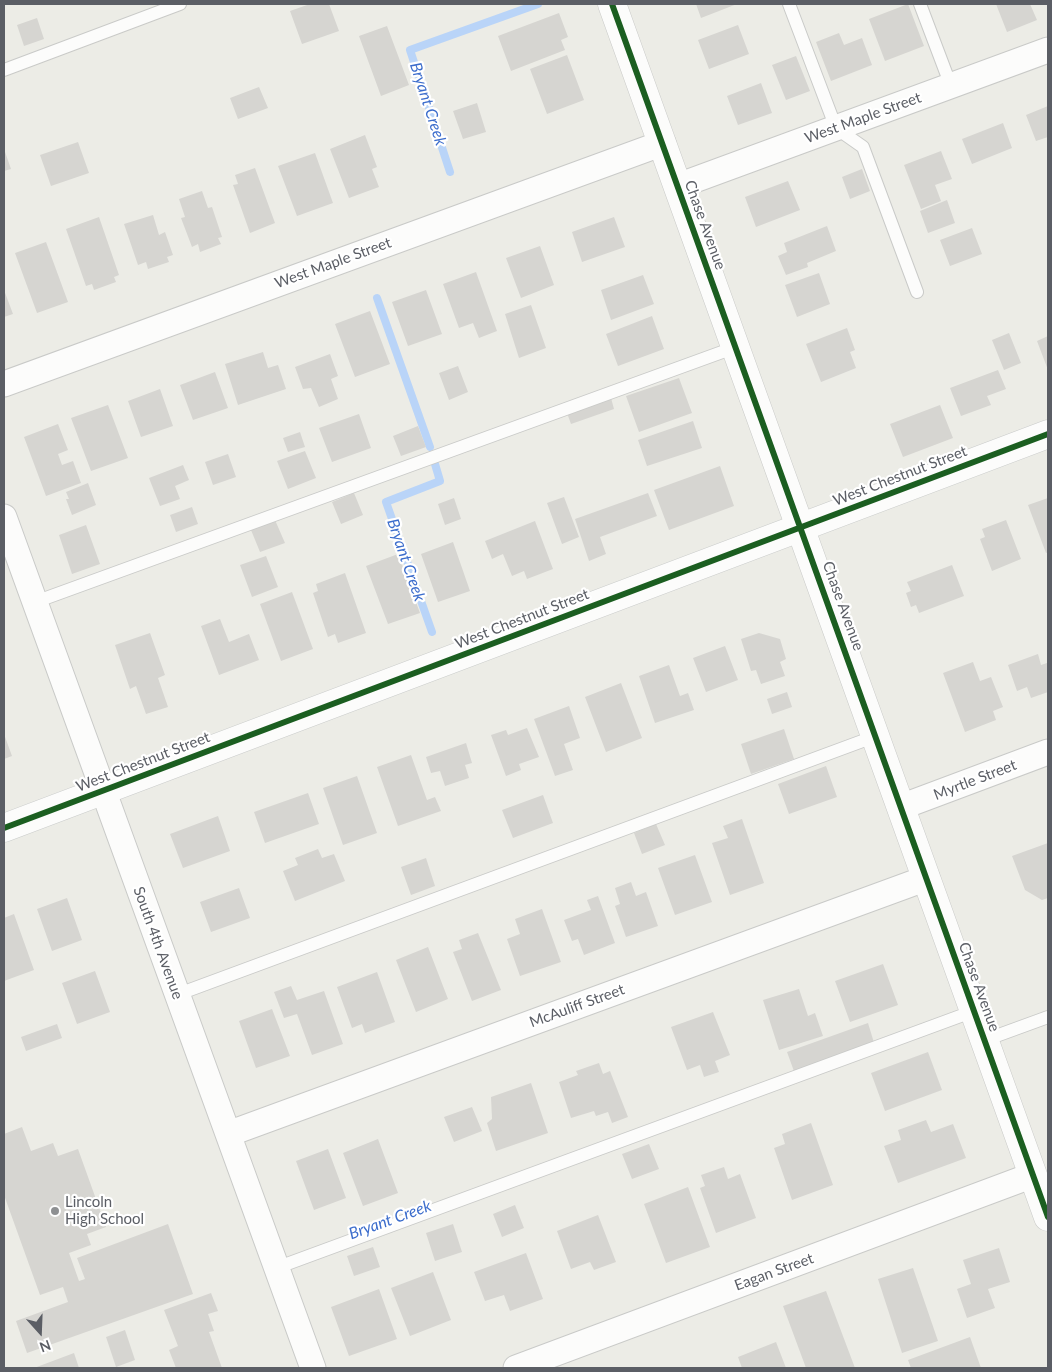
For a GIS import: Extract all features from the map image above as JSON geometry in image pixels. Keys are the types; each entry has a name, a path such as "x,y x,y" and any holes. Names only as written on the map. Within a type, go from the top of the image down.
{"street":[{"name":"Chase Avenue","path":"612,4 1048,1217"},
{"name":"West Maple Street","path":"678,186 1048,50"},
{"name":"West Maple Street","path":"4,384 663,143"},
{"name":"West Chestnut Street","path":"4,828 1048,434"},
{"name":"South 4th Avenue","path":"4,517 312,1368"},
{"name":"Myrtle Street","path":"901,807 1048,752"},
{"name":"McAuliff Street","path":"228,1134 927,878"},
{"name":"Eagan Street","path":"516,1368 1033,1175"}],"lane":[{"path":"4,70 180,4"},
{"path":"789,4 836,128 863,148 917,292"},
{"path":"920,4 950,86"},
{"path":"35,602 736,347"},
{"path":"176,995 876,736"},
{"path":"276,1268 974,1011"},
{"path":"985,1040 1048,1017"}],"building":[{"path":"310,4 329,4 339,31 302,44 290,11"},
{"path":"696,4 737,4 701,18"},
{"path":"908,4 924,46 885,61 869,19"},
{"path":"996,4 1030,4 1037,20 1007,32"},
{"path":"559,13 568,37 561,40 565,50 511,71 498,36"},
{"path":"37,18 44,39 24,46 17,25"},
{"path":"738,25 749,54 709,69 698,40"},
{"path":"387,26 409,85 381,96 359,36"},
{"path":"839,33 844,45 862,38 872,65 831,81 816,42"},
{"path":"567,55 584,100 547,114 530,69"},
{"path":"796,56 810,91 786,100 772,65"},
{"path":"761,83 772,113 738,125 727,96"},
{"path":"259,87 268,108 238,119 230,98"},
{"path":"477,103 486,132 463,139 453,111"},
{"path":"1048,106 1048,137 1036,141 1026,115"},
{"path":"1003,123 1012,148 972,164 962,139"},
{"path":"365,135 377,167 372,169 379,187 349,198 330,149"},
{"path":"78,142 89,173 51,186 40,155"},
{"path":"4,149 11,169 4,171"},
{"path":"941,151 952,179 935,185 941,201 921,209 904,165"},
{"path":"315,153 333,203 297,216 278,166"},
{"path":"255,168 275,223 250,233 233,185 238,184 235,175"},
{"path":"862,169 870,191 850,199 842,177"},
{"path":"788,181 800,210 756,227 745,197"},
{"path":"202,191 208,208 212,207 222,237 218,238 221,244 200,252 198,244 192,247 181,218 185,217 179,199"},
{"path":"947,200 955,223 928,233 920,211"},
{"path":"153,215 159,235 165,232 173,255 167,257 169,262 148,269 146,262 138,265 124,224"},
{"path":"99,217 119,275 114,277 116,282 94,290 92,284 86,286 66,229"},
{"path":"614,217 625,247 582,262 572,232"},
{"path":"827,226 836,251 807,263 808,267 786,275 778,256 787,252 784,243"},
{"path":"972,228 982,254 950,266 940,240"},
{"path":"46,242 68,302 37,313 15,253"},
{"path":"540,246 554,285 521,298 506,258"},
{"path":"476,272 497,331 479,338 473,323 459,328 443,284"},
{"path":"819,273 830,304 797,317 785,285"},
{"path":"643,275 654,304 611,320 601,290"},
{"path":"4,290 13,314 4,317"},
{"path":"426,290 442,334 408,346 392,302"},
{"path":"531,305 546,348 519,358 505,314"},
{"path":"370,311 390,364 355,377 335,324"},
{"path":"652,316 664,349 618,366 606,334"},
{"path":"847,328 855,350 850,352 856,368 821,382 806,344"},
{"path":"1009,333 1021,363 1004,370 992,340"},
{"path":"1048,336 1048,370 1037,341"},
{"path":"263,352 268,368 278,365 286,389 238,405 225,364"},
{"path":"330,354 338,376 331,379 338,399 319,407 311,388 303,389 295,367"},
{"path":"458,366 468,392 449,400 439,373"},
{"path":"998,370 1006,389 987,396 991,405 961,416 950,388"},
{"path":"215,372 228,408 193,420 180,385"},
{"path":"679,378 692,413 639,432 626,396"},
{"path":"160,389 173,426 141,437 128,401"},
{"path":"611,398 614,409 571,424 567,413"},
{"path":"108,405 128,458 91,471 71,418"},
{"path":"940,405 953,438 903,457 890,424"},
{"path":"359,414 371,448 332,462 319,428"},
{"path":"693,421 702,448 647,466 638,440"},
{"path":"58,424 68,450 58,454 62,465 73,461 81,483 46,496 24,437"},
{"path":"418,426 426,447 401,456 393,436"},
{"path":"300,432 305,447 288,452 283,438"},
{"path":"305,451 316,478 288,489 277,461"},
{"path":"228,454 236,477 213,485 205,462"},
{"path":"183,465 189,480 175,486 180,499 160,506 149,478"},
{"path":"720,466 734,506 669,530 654,490"},
{"path":"88,483 96,505 72,515 66,499 69,499 66,492"},
{"path":"354,493 363,515 341,524 332,502"},
{"path":"648,493 657,516 600,537 606,554 589,561 575,519"},
{"path":"564,497 579,537 562,544 547,503"},
{"path":"454,498 461,519 445,525 438,504"},
{"path":"1048,498 1048,552 1046,553 1028,505"},
{"path":"192,507 198,524 176,532 170,515"},
{"path":"275,520 285,543 260,552 251,530"},
{"path":"1006,520 1021,559 992,571 980,539 985,537 982,529"},
{"path":"535,521 553,569 527,579 524,571 512,576 503,554 492,559 485,541"},
{"path":"86,525 100,564 72,574 59,535"},
{"path":"453,542 470,591 438,602 421,554"},
{"path":"398,554 420,613 388,624 366,566"},
{"path":"266,556 278,587 252,597 240,565"},
{"path":"952,565 964,596 919,613 916,605 911,607 906,593 911,591 907,582"},
{"path":"345,573 366,633 338,643 335,634 328,637 313,593 318,591 316,584"},
{"path":"292,592 313,649 281,661 260,604"},
{"path":"220,619 229,642 249,634 259,660 219,675 201,626"},
{"path":"150,633 165,675 158,678 168,707 146,714 136,686 130,689 115,645"},
{"path":"759,633 780,639 786,659 780,662 785,676 761,684 756,670 751,671 741,639"},
{"path":"725,646 738,680 706,692 693,658"},
{"path":"1038,654 1041,665 1047,663 1048,666 1048,692 1031,698 1027,687 1017,691 1008,665"},
{"path":"973,662 980,681 991,677 1003,707 993,711 996,720 965,732 943,673"},
{"path":"669,665 680,696 688,693 694,710 655,723 639,676"},
{"path":"621,683 642,738 606,752 585,697"},
{"path":"787,692 792,707 772,714 767,699"},
{"path":"569,706 580,738 564,744 573,770 555,776 534,719"},
{"path":"527,728 539,757 519,764 521,770 506,776 491,735 506,730 508,735"},
{"path":"784,729 794,759 751,774 741,744"},
{"path":"4,734 12,756 4,759"},
{"path":"466,743 472,763 465,765 469,778 445,786 440,771 431,773 426,757"},
{"path":"411,755 427,800 435,797 441,811 398,826 377,767"},
{"path":"826,766 837,797 789,814 778,784"},
{"path":"357,776 377,833 343,845 323,788"},
{"path":"308,793 319,824 265,843 254,812"},
{"path":"543,795 553,823 513,838 502,810"},
{"path":"218,816 230,851 183,868 170,834"},
{"path":"742,819 764,883 730,895 712,843 728,838 723,826"},
{"path":"656,824 665,845 642,854 634,833"},
{"path":"1048,843 1048,898 1042,900 1025,890 1012,856"},
{"path":"318,849 322,858 334,854 345,881 295,901 283,871 298,865 295,858"},
{"path":"695,855 712,902 675,915 658,868"},
{"path":"426,858 435,886 411,895 401,867"},
{"path":"631,882 636,896 646,892 658,926 626,937 615,906 620,904 615,888"},
{"path":"239,888 250,918 211,932 200,902"},
{"path":"598,896 615,943 584,955 578,939 572,941 564,920 591,910 587,900"},
{"path":"67,898 82,940 52,951 37,909"},
{"path":"542,909 561,962 520,976 507,939 520,934 515,919"},
{"path":"14,914 34,970 4,981 4,918"},
{"path":"478,933 501,990 472,1001 453,952 462,949 459,940"},
{"path":"428,947 448,999 416,1012 396,960"},
{"path":"883,964 898,1005 850,1022 835,981"},
{"path":"95,971 110,1012 77,1024 62,983"},
{"path":"377,972 395,1022 365,1033 362,1024 352,1028 337,987"},
{"path":"291,986 297,1000 324,991 343,1044 312,1055 297,1014 284,1018 274,992"},
{"path":"799,989 808,1016 815,1013 823,1036 779,1050 763,1000"},
{"path":"272,1009 290,1056 256,1068 239,1021"},
{"path":"713,1012 730,1055 715,1061 719,1072 704,1077 700,1065 687,1070 671,1027"},
{"path":"868,1023 875,1046 795,1074 787,1052"},
{"path":"57,1024 62,1038 26,1051 21,1037"},
{"path":"928,1052 942,1090 885,1111 871,1073"},
{"path":"599,1063 603,1074 610,1071 628,1117 612,1123 608,1112 596,1116 594,1111 571,1118 559,1082 578,1075 576,1071"},
{"path":"531,1083 548,1133 496,1151 487,1123 492,1119 491,1097"},
{"path":"472,1107 482,1131 454,1142 444,1117"},
{"path":"926,1120 931,1132 953,1124 966,1158 898,1183 884,1146 901,1140 898,1130"},
{"path":"811,1123 833,1185 792,1200 774,1148 785,1144 782,1134"},
{"path":"22,1127 31,1151 53,1143 58,1156 78,1149 106,1227 87,1234 91,1245 69,1253 79,1281 85,1279 77,1258 168,1224 193,1294 27,1353 16,1321 68,1302 63,1287 40,1295 4,1195 4,1134"},
{"path":"378,1139 398,1193 363,1206 343,1153"},
{"path":"649,1144 659,1169 632,1179 622,1154"},
{"path":"328,1149 346,1198 314,1210 296,1161"},
{"path":"724,1167 728,1179 740,1174 756,1218 716,1233 700,1188 705,1186 701,1175"},
{"path":"688,1187 710,1247 666,1263 644,1204"},
{"path":"515,1205 524,1228 502,1237 493,1214"},
{"path":"598,1215 616,1262 594,1270 590,1262 571,1269 557,1231"},
{"path":"453,1224 462,1252 435,1261 426,1233"},
{"path":"373,1247 380,1267 354,1276 347,1256"},
{"path":"999,1248 1010,1282 988,1289 995,1308 967,1318 957,1289 971,1284 963,1260"},
{"path":"526,1253 543,1299 510,1311 504,1295 485,1301 474,1272"},
{"path":"913,1268 938,1341 902,1353 878,1279"},
{"path":"433,1272 451,1320 410,1336 391,1288"},
{"path":"379,1289 397,1339 349,1356 331,1307"},
{"path":"826,1291 855,1368 806,1368 783,1306"},
{"path":"211,1293 218,1311 208,1314 214,1331 209,1332 222,1368 176,1368 169,1350 178,1346 164,1310"},
{"path":"125,1330 135,1360 116,1367 106,1337"},
{"path":"970,1337 981,1368 911,1368 908,1360"},
{"path":"776,1342 786,1368 742,1368 738,1357"},
{"path":"74,1353 79,1368 34,1368"}],"waterway":[{"name":"Bryant Creek","path":"450,172 410,50 538,4"},
{"name":"Bryant Creek","path":"377,298 430,447"},
{"name":"Bryant Creek","path":"432,632 386,502 440,481 435,464"}],"cycle path":[{"path":"612,4 1048,1217"},
{"path":"4,828 1048,434"}],"place":[{"name":"Lincoln High School","path":"55,1211"}]}
